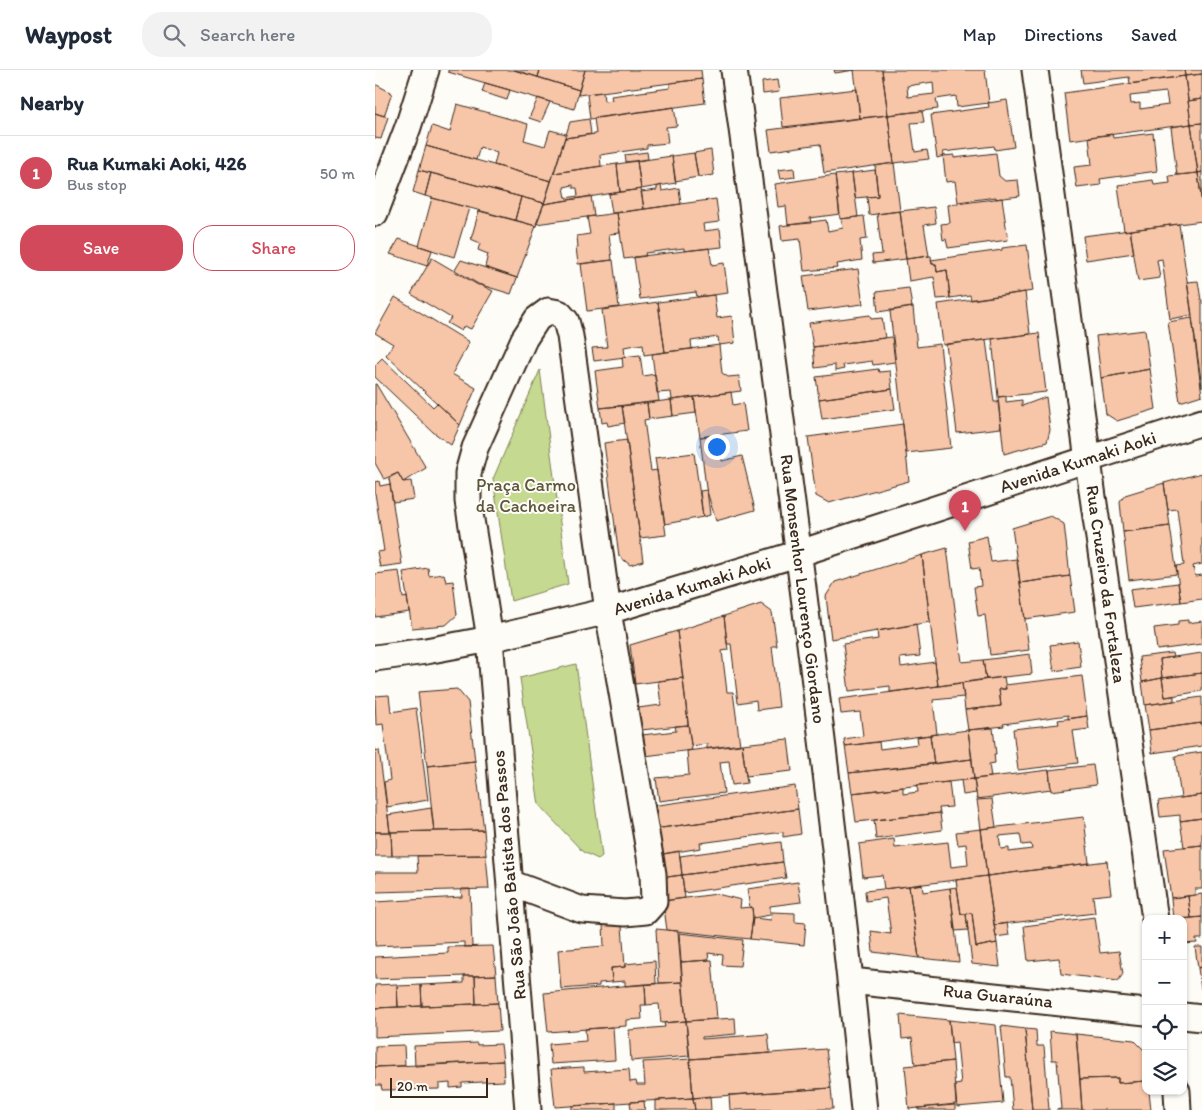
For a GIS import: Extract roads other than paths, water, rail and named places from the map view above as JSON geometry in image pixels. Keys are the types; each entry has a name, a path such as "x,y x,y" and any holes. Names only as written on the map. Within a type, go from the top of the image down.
{"street":[{"path":"375,213 408,127 425,70"},
{"name":"Rua Monsenhor Lourenço Giordano","path":"734,70 800,553 851,981 864,1110"},
{"name":"Rua Cruzeiro da Fortaleza","path":"1035,70 1087,458 1154,915"},
{"path":"490,639 467,501 467,473 475,448 524,339 537,319 548,311 559,313 566,321 570,336 608,611 653,874 654,902 646,912 625,913 583,910 510,883"},
{"name":"Avenida Kumaki Aoki","path":"375,658 490,639 608,611 800,553 1202,422"},
{"name":"Rua São João Batista dos Passos","path":"490,639 528,1110"},
{"name":"Rua Guaraúna","path":"851,981 1142,1012"},
{"path":"1187,1016 1202,1018"},
{"path":"1177,1095 1179,1110"}],"place":[{"name":"Rua Kumaki Aoki, 426","path":"965,531"}],"park label":[{"name":"Praça Carmo da Cachoeira","path":"526,495"}]}
